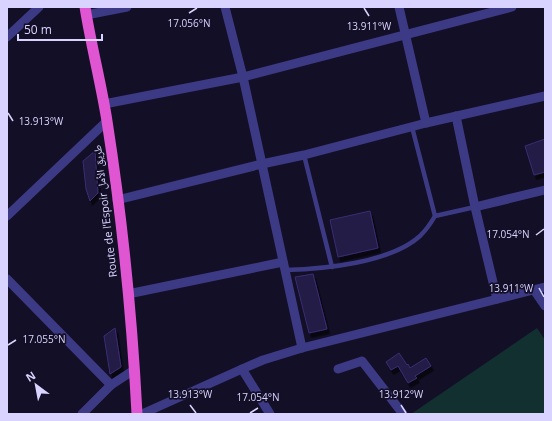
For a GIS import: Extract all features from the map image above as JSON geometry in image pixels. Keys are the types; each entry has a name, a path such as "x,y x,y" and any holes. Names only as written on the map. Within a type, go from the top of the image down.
{"highway":[{"name":"Route de l’Espoir طريق الأمل","path":"86,11 107,121 118,200 128,294 137,414"}],"street":[{"path":"7,37 39,7"},
{"path":"86,11 127,7"},
{"path":"225,7 243,77 302,348"},
{"path":"399,7 426,124"},
{"path":"104,104 243,77 512,7"},
{"path":"118,200 456,116 545,96"},
{"path":"456,116 498,299"},
{"path":"7,216 107,121"},
{"path":"476,207 545,190"},
{"path":"128,294 284,266"},
{"path":"7,279 111,386"},
{"path":"142,414 263,360 302,348 545,287"},
{"path":"534,290 545,306"},
{"path":"338,369 362,361 403,414"},
{"path":"242,369 270,414"},
{"path":"82,414 111,386 134,370"}],"lane":[{"path":"412,127 435,216"},
{"path":"304,155 332,267"},
{"path":"284,266 332,267 365,260 393,251 407,244 419,236 435,216 476,207"}],"green space":[{"path":"537,328 545,340 545,414 411,414"}],"building":[{"path":"545,139 545,172 534,175 525,146"},
{"path":"95,151 98,193 90,201 86,189 83,161"},
{"path":"370,211 378,248 338,257 330,220"},
{"path":"313,274 327,329 309,333 295,277"},
{"path":"115,328 121,367 110,374 104,336"},
{"path":"399,353 410,368 426,358 431,366 415,376 417,378 408,383 398,366 391,370 386,362"}]}
